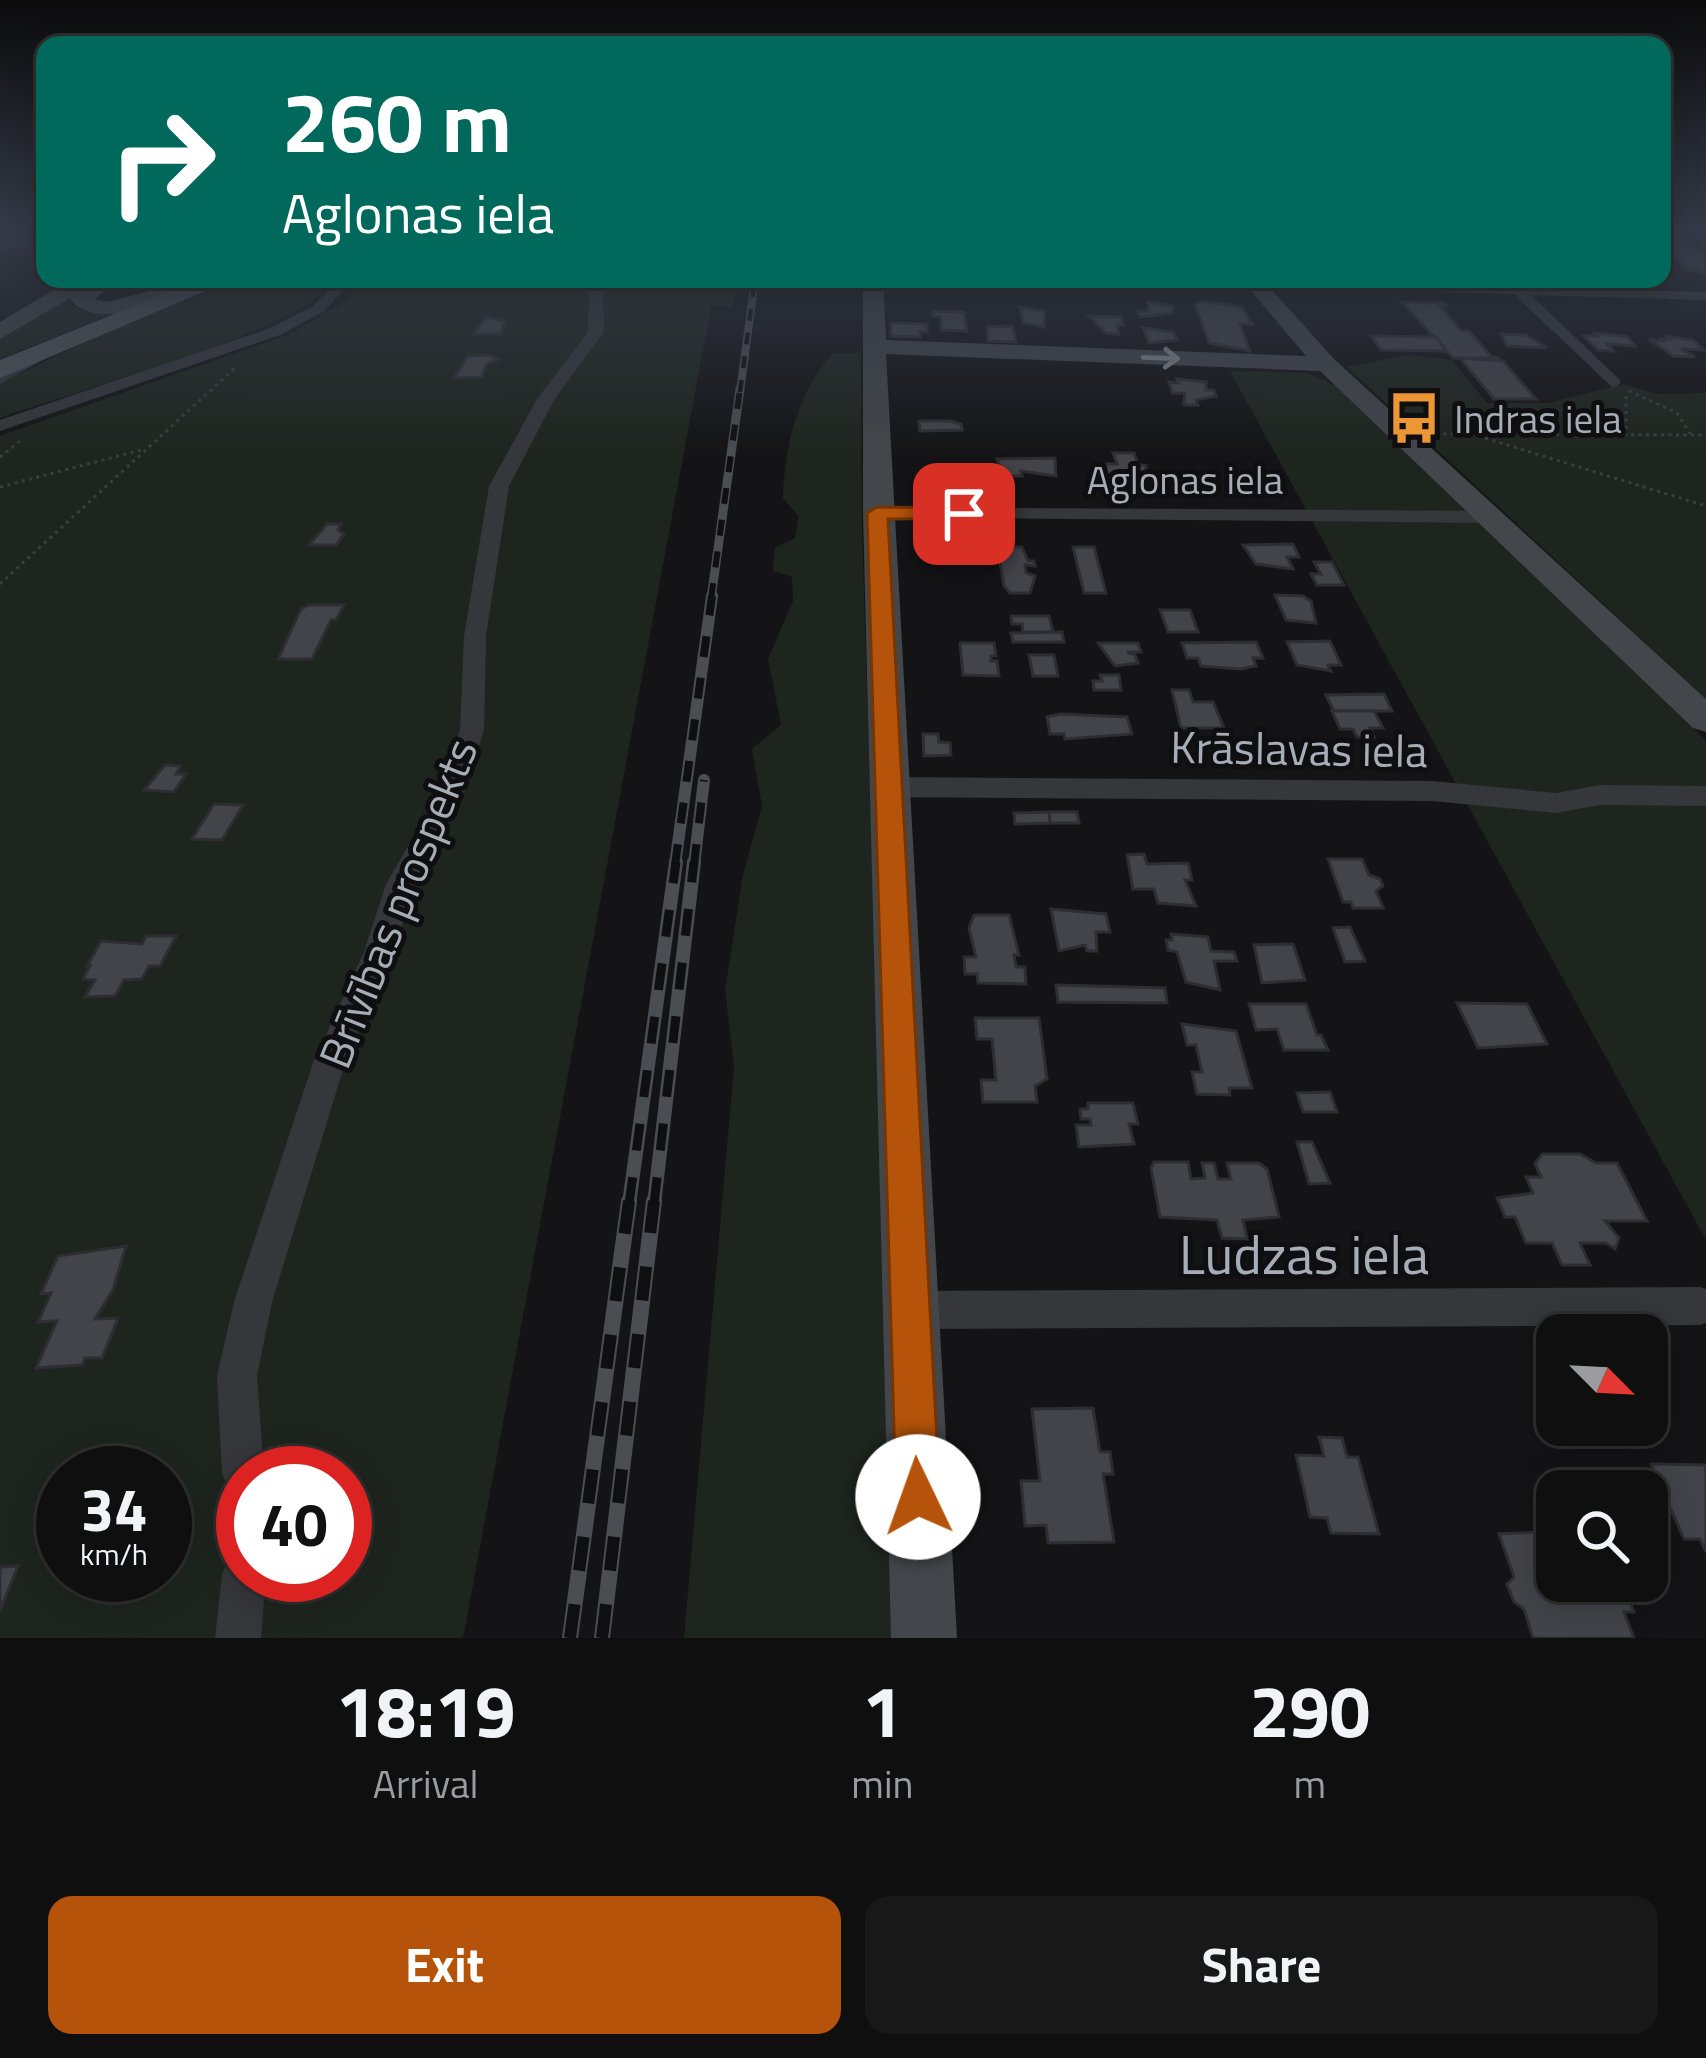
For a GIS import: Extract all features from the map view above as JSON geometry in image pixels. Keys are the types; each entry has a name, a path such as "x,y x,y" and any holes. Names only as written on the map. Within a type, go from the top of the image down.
{"main road":[{"path":"0,370 153,305"}],"street":[{"path":"0,332 44,305"},
{"path":"86,305 125,305"},
{"path":"0,426 274,332 321,305"},
{"name":"Brīvības prospekts","path":"241,1446 237,1376 253,1302 329,1063 379,952 400,884 449,797 472,730 475,636 489,576 500,486 546,399 596,332 596,305"},
{"path":"875,305 877,513 924,1638"},
{"path":"1274,305 1325,364 1706,719"},
{"path":"1534,305 1613,383"},
{"path":"0,380 40,361 67,339"},
{"path":"876,346 1325,364"},
{"name":"Aglonas iela","path":"877,513 1493,517"},
{"name":"Krāslavas iela","path":"889,788 1409,790 1556,803 1600,795 1706,796"},
{"name":"Ludzas iela","path":"910,1310 1700,1306"},
{"path":"238,1638 241,1602"}],"path":[{"path":"0,584 241,361"},
{"path":"1613,383 1629,400 1626,435"},
{"path":"1613,383 1677,413 1690,435"},
{"path":"1431,434 1706,435"},
{"path":"1472,434 1706,506"},
{"path":"0,487 150,448"}],"shaded area":[{"path":"52,305 87,312 118,311 0,359 0,338"},
{"path":"173,305 303,305 233,340 0,418 0,383"},
{"path":"339,305 733,305 711,307 463,1638 0,1638 0,436 290,334"},
{"path":"833,353 861,353 862,529 897,1638 684,1638 734,1067 725,990 743,875 762,806 752,749 781,725 768,659 793,601 792,577 773,571 775,548 795,538 799,517 783,498 795,421 810,385"},
{"path":"1408,355 1452,360 1487,403 1549,403 1623,384 1657,394 1706,393 1706,699 1347,367"},
{"path":"1230,371 1308,373 1336,386 1706,740 1706,1240"}],"building":[{"path":"1148,305 1169,305 1173,313 1140,317 1138,311 1148,311"},
{"path":"1195,305 1242,307 1252,324 1240,324 1250,351 1209,343"},
{"path":"1405,305 1446,305 1440,306 1461,331 1469,331 1492,357 1500,358 1453,358"},
{"path":"1020,307 1045,311 1044,327 1023,323"},
{"path":"933,311 964,312 967,331 941,330 941,317 933,316"},
{"path":"1089,316 1121,317 1123,325 1117,324 1119,334 1106,333"},
{"path":"486,317 506,321 500,334 474,334"},
{"path":"891,323 927,324 927,332 920,332 920,337 891,336"},
{"path":"1012,326 1016,342 988,341 987,327"},
{"path":"1143,328 1173,332 1177,340 1149,343"},
{"path":"1595,333 1628,337 1635,346 1607,344 1613,351 1598,350 1584,336 1598,336"},
{"path":"1501,334 1526,335 1547,348 1507,346"},
{"path":"1371,336 1436,337 1447,351 1381,350"},
{"path":"1667,336 1693,340 1704,350 1681,349 1695,357 1673,356 1649,339 1665,341 1662,339 1670,339"},
{"path":"468,356 499,359 487,364 482,377 454,378"},
{"path":"1460,358 1503,361 1536,399 1494,399"},
{"path":"1177,379 1206,382 1206,390 1214,390 1216,396 1196,400 1198,405 1184,405 1185,393 1172,393 1169,382 1179,383"},
{"path":"919,421 950,421 961,424 962,430 920,431"},
{"path":"1113,453 1134,453 1138,464 1146,466 1146,477 1100,476 1097,464 1117,464"},
{"path":"1055,458 1056,476 1021,471 1022,476 1004,476 997,459"},
{"path":"943,471 971,475 972,488 934,493 933,475"},
{"path":"327,524 341,524 338,530 344,534 336,545 309,545"},
{"path":"1293,544 1299,557 1287,557 1293,569 1256,564 1243,545"},
{"path":"1002,547 1022,547 1028,561 1034,561 1035,566 1025,565 1026,573 1035,576 1030,593 1010,593 1004,586"},
{"path":"1073,547 1094,547 1106,593 1084,593"},
{"path":"1314,562 1332,562 1344,585 1317,585 1311,574 1321,574"},
{"path":"1275,595 1303,596 1311,601 1316,623 1286,620"},
{"path":"344,605 312,659 278,659 301,609"},
{"path":"1160,610 1190,610 1198,632 1168,632"},
{"path":"1011,616 1049,616 1053,632 1023,632 1022,624 1012,624"},
{"path":"1062,632 1064,642 1013,642 1011,633"},
{"path":"1330,641 1341,665 1328,665 1331,671 1297,665 1287,642"},
{"path":"1256,642 1263,658 1253,658 1256,666 1241,669 1201,666 1198,658 1187,658 1182,643"},
{"path":"960,643 994,643 996,656 991,661 997,661 999,676 963,675"},
{"path":"1098,643 1138,643 1141,652 1127,652 1138,663 1115,666"},
{"path":"1029,655 1054,655 1058,676 1033,676"},
{"path":"1100,675 1119,675 1121,690 1094,690 1093,681 1102,681"},
{"path":"1172,690 1189,690 1193,702 1213,702 1224,728 1181,728"},
{"path":"1384,694 1392,711 1334,711 1326,695"},
{"path":"1332,711 1374,711 1383,728 1370,728 1374,737 1357,737 1353,729 1340,729"},
{"path":"1047,717 1127,717 1132,734 1065,739 1064,734 1050,734"},
{"path":"923,734 938,734 939,742 950,743 951,755 924,756"},
{"path":"165,765 181,766 176,774 186,774 174,792 144,790"},
{"path":"214,804 243,805 222,840 192,839"},
{"path":"1049,812 1077,812 1079,823 1050,823"},
{"path":"1049,812 1050,823 1015,824 1014,813"},
{"path":"1144,854 1147,864 1188,863 1192,880 1185,880 1196,906 1158,903 1154,889 1133,889 1127,855"},
{"path":"1328,859 1362,859 1369,875 1380,879 1383,886 1376,891 1383,908 1353,908 1351,902 1343,902"},
{"path":"1051,909 1106,914 1110,932 1096,932 1097,951 1087,951 1085,945 1059,951"},
{"path":"974,915 1009,915 1019,955 1014,955 1016,967 1025,967 1026,984 978,983 977,974 965,974 964,957 976,957 969,928"},
{"path":"1350,927 1365,961 1345,962 1333,928"},
{"path":"1171,934 1208,937 1211,951 1234,952 1237,961 1214,961 1220,990 1186,982 1177,952 1168,950 1166,940 1172,940"},
{"path":"146,936 176,936 160,966 149,966 142,979 124,980 115,996 85,997 95,980 83,979 101,941 142,944"},
{"path":"1293,944 1305,980 1262,983 1254,945"},
{"path":"1056,985 1165,988 1167,1003 1058,1002"},
{"path":"1457,1003 1527,1004 1547,1044 1478,1048"},
{"path":"1249,1004 1306,1004 1328,1050 1284,1050 1277,1029 1256,1030"},
{"path":"975,1018 1039,1018 1047,1079 1035,1086 1037,1102 983,1102 981,1080 996,1080 992,1039 977,1039"},
{"path":"1182,1024 1236,1031 1252,1088 1229,1088 1230,1095 1197,1094 1192,1072 1202,1072 1196,1045 1187,1045"},
{"path":"1330,1092 1337,1112 1303,1112 1297,1093"},
{"path":"1088,1103 1133,1103 1138,1124 1129,1124 1134,1144 1079,1147 1076,1125 1091,1125 1090,1119 1081,1119 1080,1109 1088,1109"},
{"path":"1297,1142 1312,1142 1330,1183 1309,1184"},
{"path":"1542,1154 1580,1154 1596,1163 1617,1163 1647,1221 1605,1221 1619,1238 1615,1249 1606,1243 1580,1243 1590,1265 1562,1265 1552,1243 1526,1243 1515,1217 1505,1217 1497,1198 1533,1193 1526,1177 1541,1177 1535,1164"},
{"path":"1154,1162 1188,1162 1191,1179 1205,1178 1202,1163 1214,1163 1218,1179 1231,1179 1227,1163 1259,1163 1267,1169 1279,1217 1243,1220 1247,1239 1222,1238 1217,1220 1160,1217 1151,1168"},
{"path":"126,1246 113,1290 95,1319 118,1318 102,1358 85,1358 82,1365 36,1368 57,1321 38,1322 51,1293 41,1294 58,1256"},
{"path":"1093,1408 1100,1452 1110,1452 1113,1474 1103,1474 1114,1542 1048,1543 1046,1525 1025,1526 1021,1481 1040,1481 1032,1409"},
{"path":"1319,1437 1342,1438 1347,1457 1358,1457 1379,1534 1331,1533 1327,1518 1310,1517 1296,1455 1324,1456"},
{"path":"1651,1464 1706,1465 1706,1552 1700,1539 1684,1539 1668,1503 1668,1470 1654,1470"},
{"path":"1536,1532 1536,1602 1630,1602 1634,1612 1624,1612 1634,1638 1533,1638 1524,1609 1514,1602 1507,1584 1514,1577 1499,1534"},
{"path":"18,1566 0,1611 0,1567"}],"railway":[{"path":"740,392 751,305"},
{"path":"711,599 740,389"},
{"path":"675,865 712,596"},
{"path":"694,865 704,780"},
{"path":"629,1204 676,862"},
{"path":"654,1204 694,862"},
{"path":"570,1638 629,1201"},
{"path":"602,1638 654,1201"}],"place":[{"name":"Indras iela","path":"1414,418"}],"route":[{"path":"918,1497 877,513 964,514"}]}
